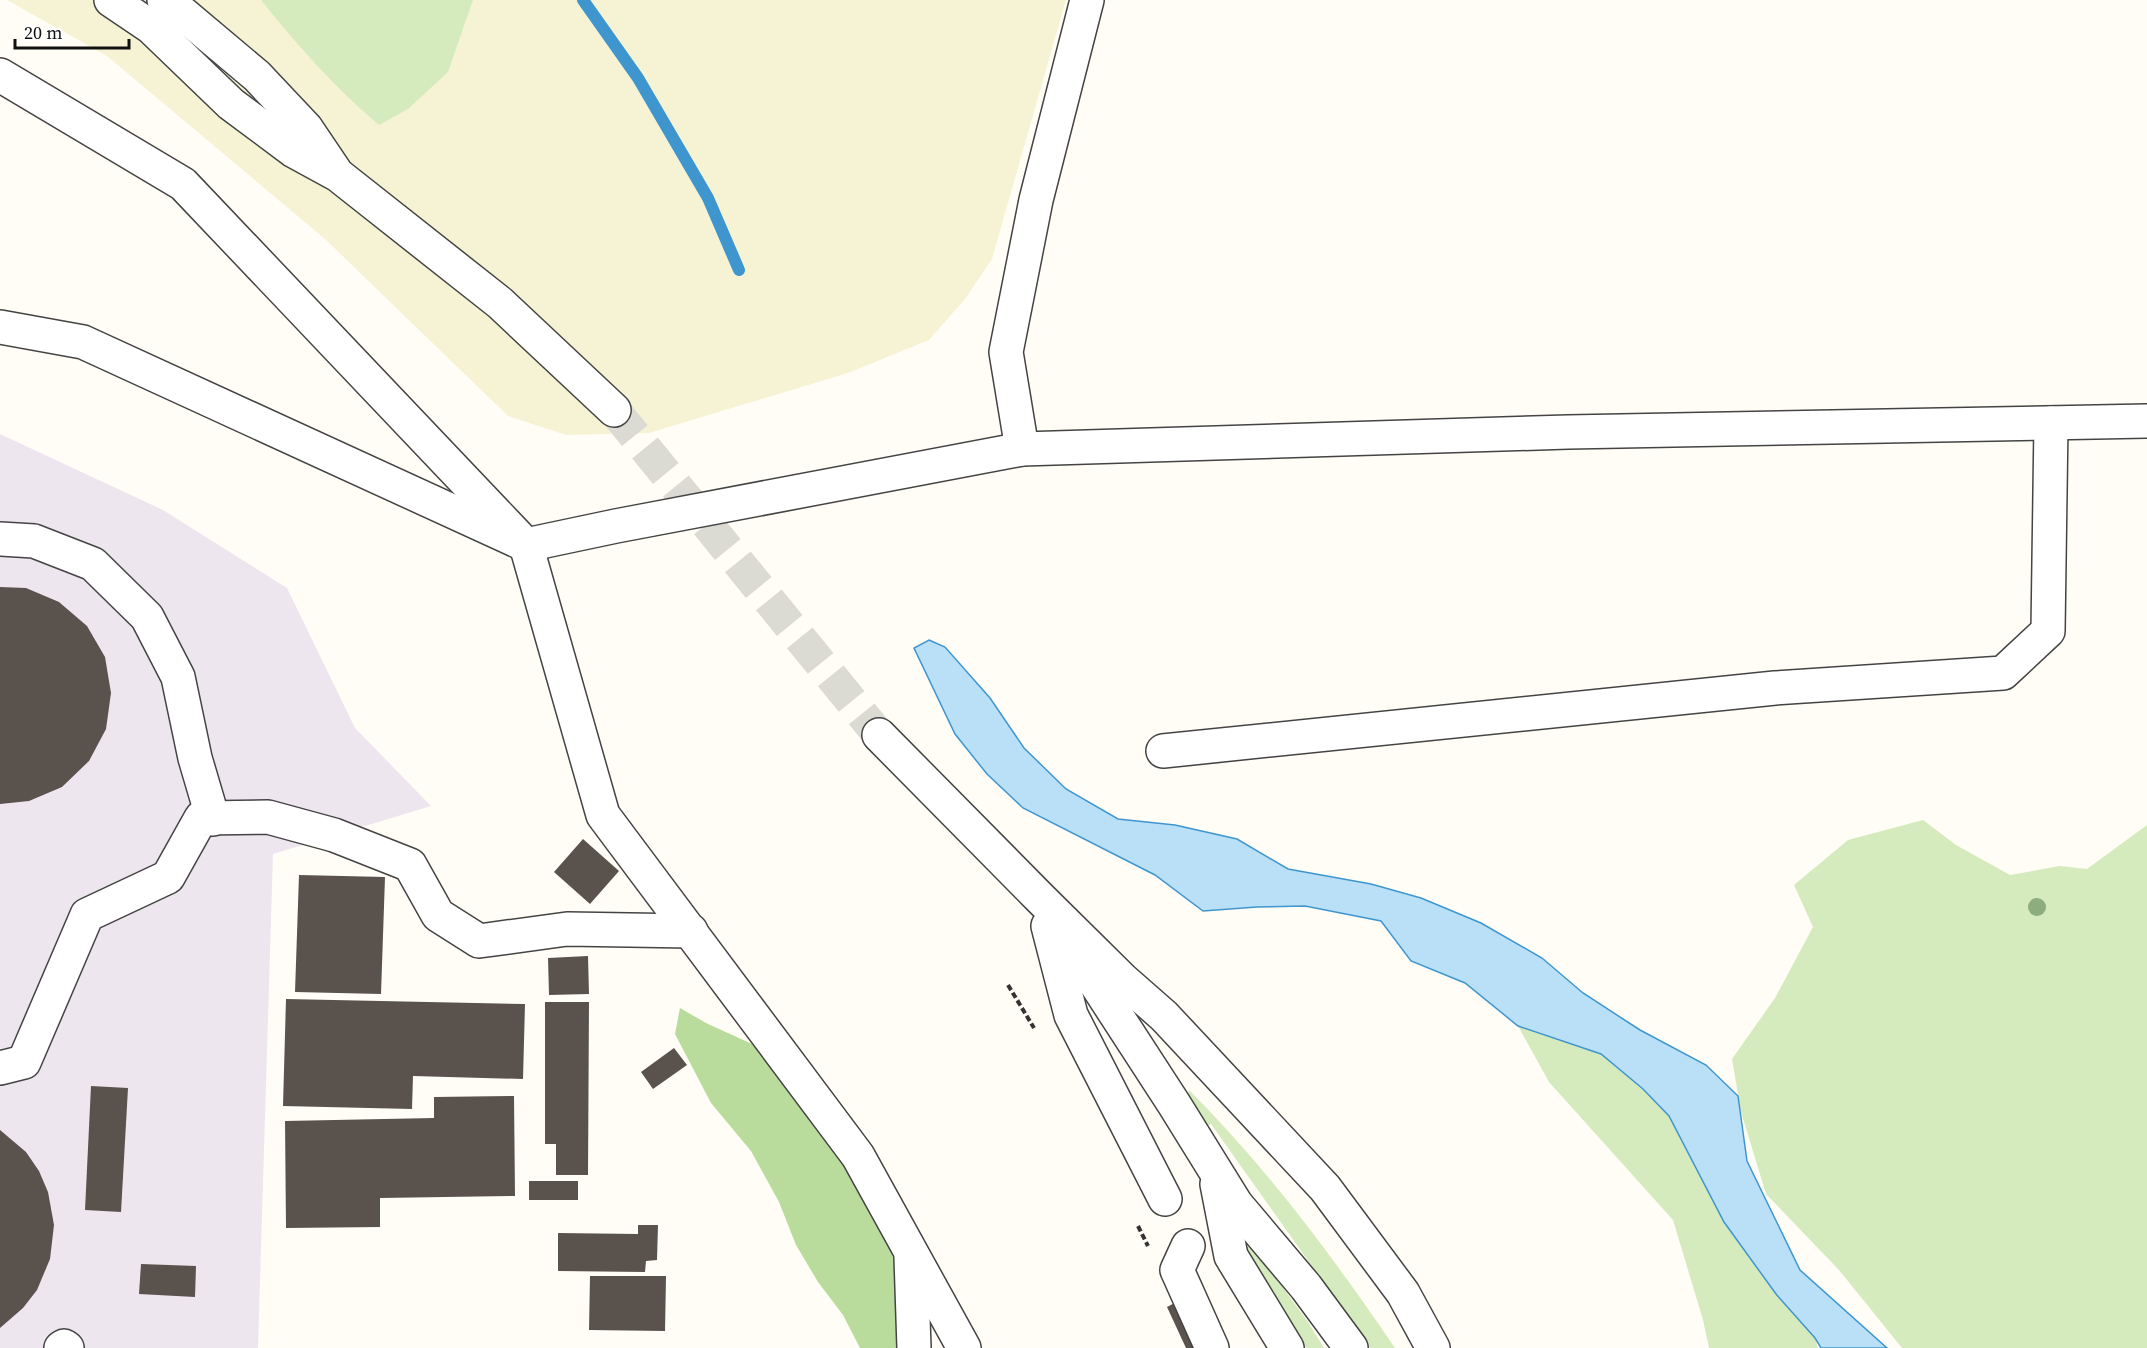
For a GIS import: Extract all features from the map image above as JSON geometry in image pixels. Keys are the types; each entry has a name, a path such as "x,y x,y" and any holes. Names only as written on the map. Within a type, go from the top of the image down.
{"street":[{"path":"111,0 151,27 231,104 294,151 338,175 500,303 614,411"},
{"path":"164,0 257,76 306,128 338,175"},
{"path":"1022,449 1006,352 1036,200 1087,0"},
{"path":"0,75 183,184 526,545 603,815 858,1156 964,1348"},
{"path":"0,327 83,342 526,545 1022,449 1568,432 2147,421"},
{"path":"1163,751 1775,688 2003,673 2048,631 2051,423"},
{"path":"0,539 34,540 93,564 147,616 178,677 195,758 213,819"},
{"path":"879,735 1123,980 1164,1016 1324,1188 1403,1293 1433,1348"},
{"path":"0,1068 24,1062 87,915 168,878 201,818 268,817 334,835 410,865 438,915 479,941 567,929 691,931"},
{"path":"1040,898 1236,1204 1306,1287 1351,1348"},
{"path":"1040,898 1071,1015 1165,1200"},
{"path":"1214,1167 1231,1256 1287,1348"},
{"path":"1188,1246 1177,1270 1212,1348"},
{"path":"911,1252 914,1348"},
{"path":"61,1348 63,1346 68,1348"}],"shaded area":[{"path":"7,0 1066,0 992,259 965,299 929,340 848,373 649,433 566,435 508,416 325,239 107,56"},
{"path":"0,434 163,510 287,588 355,728 431,806 273,854 258,1348 0,1348"}],"green space":[{"path":"261,0 473,0 448,72 408,109 379,125 317,66"},
{"path":"1923,820 1956,845 2010,875 2060,866 2087,869 2147,825 2147,1348 1902,1348 1839,1270 1766,1194 1741,1112 1732,1059 1775,998 1813,927 1794,885 1848,840"},
{"path":"680,1008 752,1044 788,1077 859,1180 895,1244 904,1348 860,1348 843,1315 818,1282 796,1245 779,1202 751,1151 711,1103 675,1034"},
{"path":"1518,1026 1601,1054 1643,1089 1669,1116 1690,1156 1776,1294 1815,1338 1818,1348 1709,1348 1703,1320 1673,1220 1549,1082"},
{"path":"1189,1090 1245,1150 1298,1214 1348,1280 1395,1348 1370,1348 1211,1124 1200,1129 1185,1105"},
{"path":"1252,1245 1324,1348 1306,1348 1243,1249"}],"water":[{"path":"929,640 945,647 990,698 1024,748 1066,789 1118,819 1175,825 1237,839 1288,869 1371,884 1421,898 1481,923 1542,958 1583,993 1640,1030 1706,1065 1738,1096 1747,1161 1800,1270 1887,1348 1821,1348 1776,1294 1724,1222 1669,1116 1643,1089 1601,1054 1518,1026 1465,983 1411,961 1381,921 1305,906 1203,911 1155,875 1023,808 987,774 955,734 914,648"}],"building":[{"path":"0,587 26,588 59,602 87,626 105,657 111,693 106,729 89,761 62,787 29,801 0,804"},
{"path":"583,839 619,871 590,904 554,872"},
{"path":"299,875 385,877 381,994 295,992"},
{"path":"588,956 589,994 549,995 548,958"},
{"path":"286,999 525,1004 523,1079 413,1076 412,1109 283,1106"},
{"path":"545,1002 589,1002 588,1175 556,1175 556,1144 545,1144"},
{"path":"674,1048 687,1065 653,1089 641,1072"},
{"path":"91,1086 128,1088 121,1212 85,1210"},
{"path":"514,1096 515,1196 380,1198 380,1227 286,1228 285,1121 434,1118 434,1097"},
{"path":"0,1130 26,1152 39,1171 48,1192 54,1225 50,1259 37,1290 23,1308 0,1328"},
{"path":"529,1181 578,1181 578,1200 529,1200"},
{"path":"638,1225 658,1225 657,1260 646,1261 645,1272 558,1271 558,1233 638,1234"},
{"path":"141,1264 196,1266 195,1297 139,1294"},
{"path":"590,1276 666,1276 665,1331 589,1330"},
{"path":"1182,1299 1205,1348 1186,1348 1167,1307"}],"waterway":[{"path":"583,0 638,78 708,198 739,270"}],"tunnel":[{"path":"614,410 879,735"}]}
